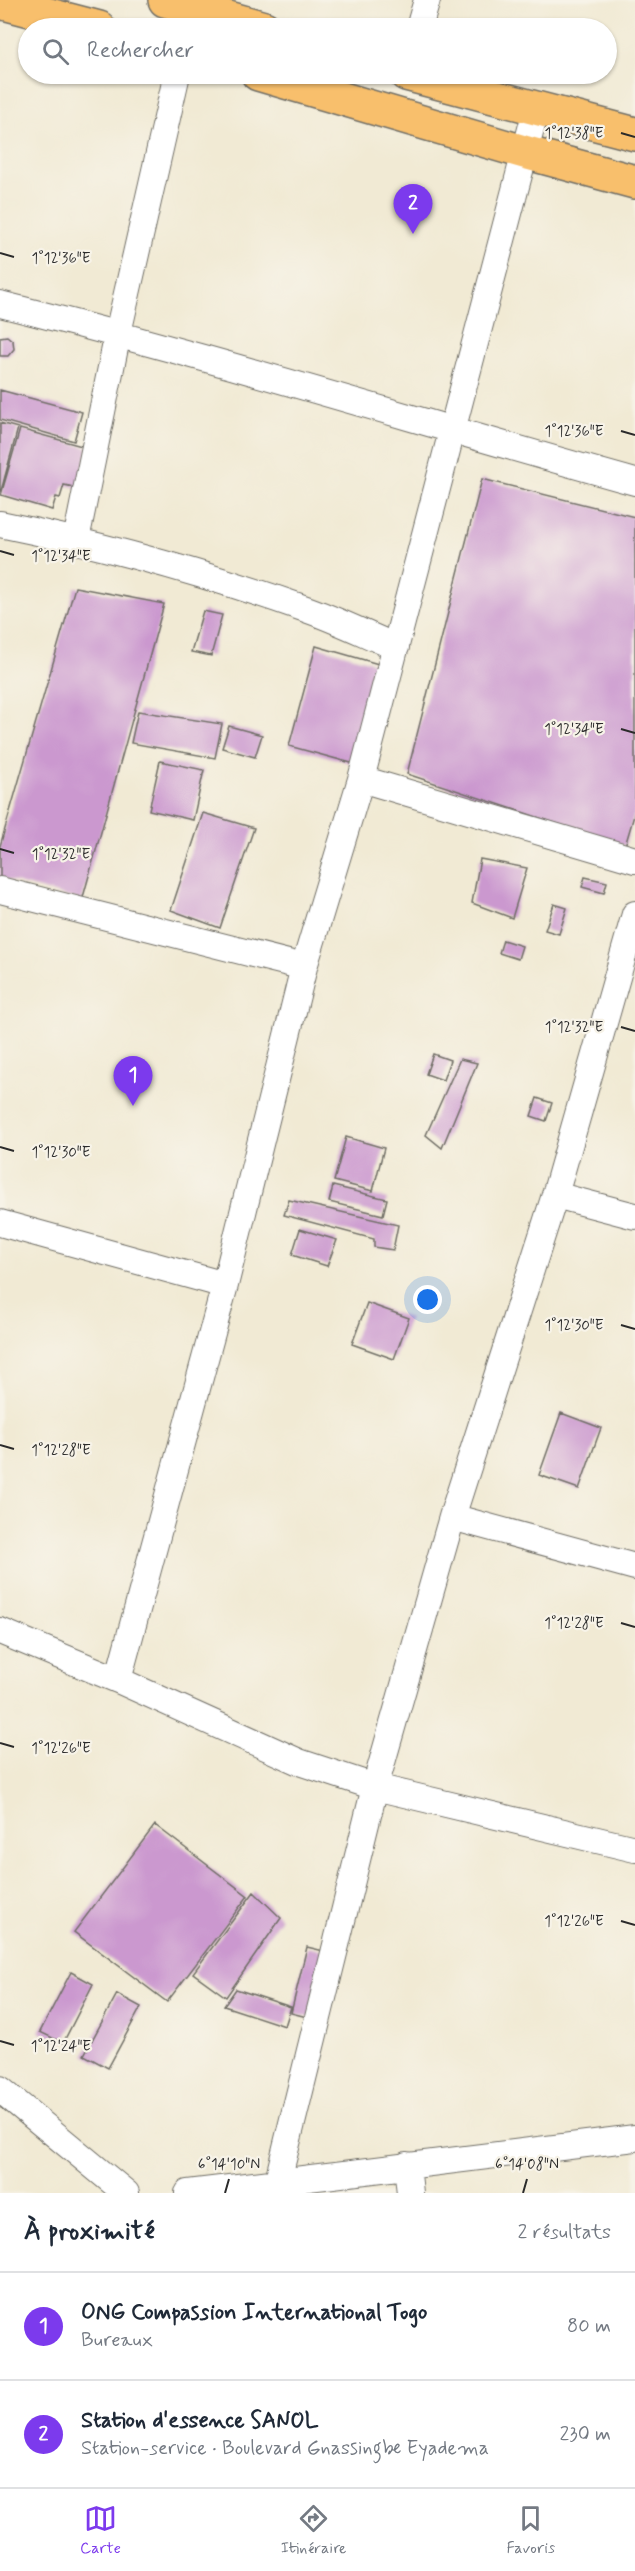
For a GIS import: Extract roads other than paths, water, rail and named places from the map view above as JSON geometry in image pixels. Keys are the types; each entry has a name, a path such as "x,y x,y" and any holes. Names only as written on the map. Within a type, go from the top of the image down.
{"highway":[{"path":"165,0 229,18"},
{"path":"0,2 61,18"},
{"path":"292,84 635,182"},
{"path":"447,84 537,106 635,134"}],"street":[{"path":"422,18 427,0"},
{"path":"76,540 118,333 175,84"},
{"path":"118,1680 225,1286 304,967 361,779 537,106"},
{"path":"0,304 118,333 635,482"},
{"path":"0,524 76,540 222,581 305,608 396,647"},
{"path":"361,779 635,860"},
{"path":"0,890 304,967"},
{"path":"278,2180 375,1787 452,1517 555,1195 635,914"},
{"path":"555,1195 635,1216"},
{"path":"0,1223 225,1286"},
{"path":"452,1517 635,1567"},
{"path":"0,1631 118,1680 299,1762 375,1787 635,1849"},
{"path":"0,2089 126,2193"},
{"path":"188,2193 278,2180 635,2138"},
{"path":"407,2165 410,2193"}],"place":[{"name":"Station d'essence SANOL","path":"413,234"},
{"name":"ONG Compassion International Togo","path":"133,1106"}]}
